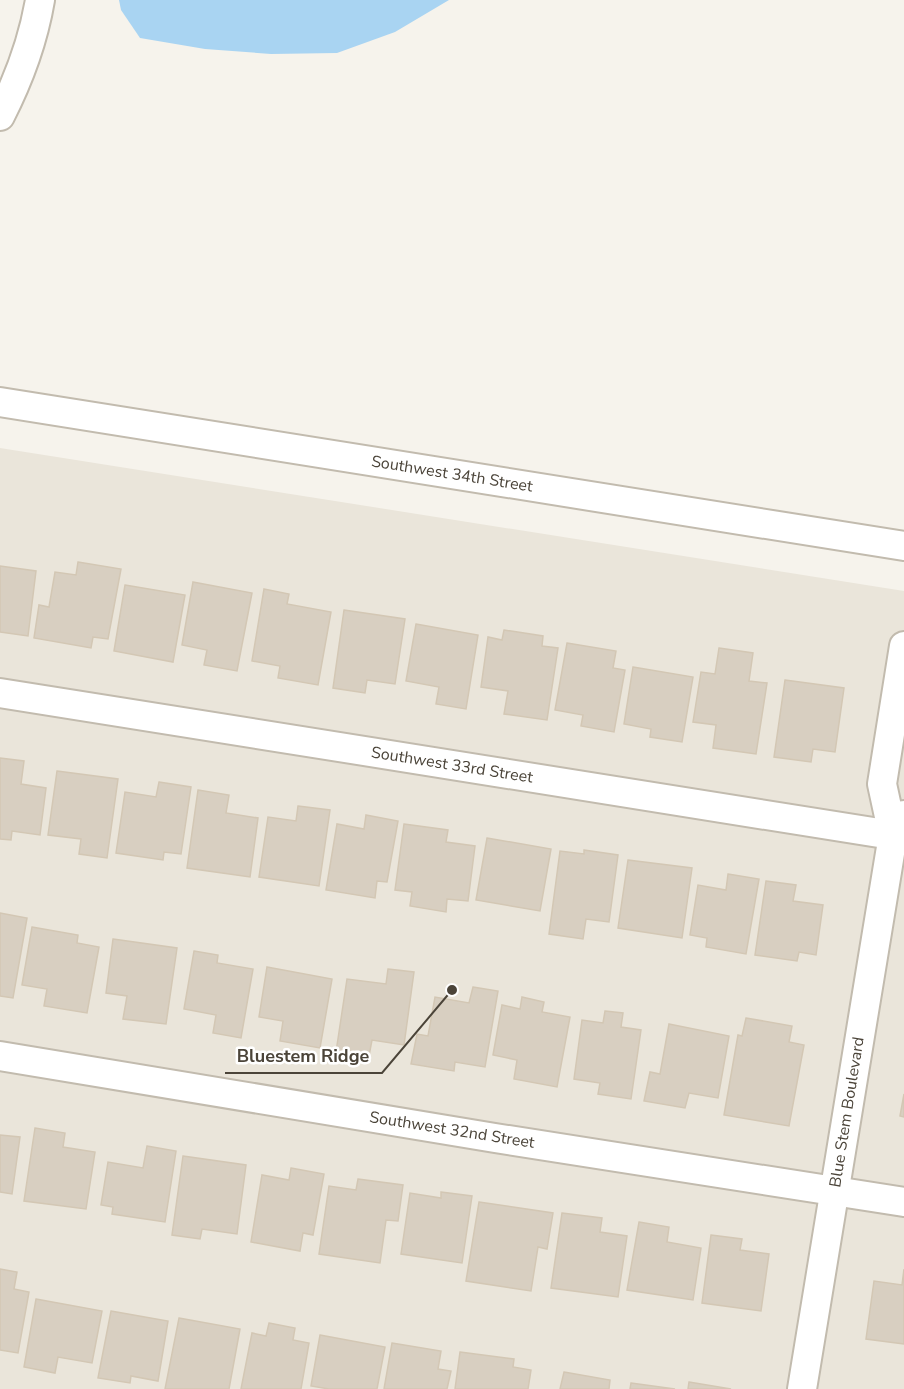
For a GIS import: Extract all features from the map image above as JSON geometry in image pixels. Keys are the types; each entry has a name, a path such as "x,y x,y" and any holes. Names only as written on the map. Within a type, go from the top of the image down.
{"street":[{"path":"0,116 21,69 40,0"},
{"name":"Southwest 34th Street","path":"0,402 904,546"},
{"name":"Blue Stem Boulevard","path":"802,1389 834,1192 900,829 882,784 904,646"},
{"name":"Southwest 33rd Street","path":"0,693 900,829"},
{"name":"Southwest 32nd Street","path":"0,1056 904,1202"}],"shaded area":[{"path":"0,448 904,591 904,1389 0,1389"}],"water":[{"path":"119,0 449,0 395,32 337,53 271,54 205,49 140,38 121,10"}],"building":[{"path":"78,562 121,569 108,639 93,637 91,648 34,638 39,605 49,607 55,572 76,575"},
{"path":"0,566 36,571 28,636 0,632"},
{"path":"193,582 252,593 237,671 204,665 207,650 182,645"},
{"path":"125,585 185,595 173,662 114,651"},
{"path":"264,589 289,594 287,604 331,612 318,685 278,678 280,666 252,661"},
{"path":"344,610 405,619 395,684 367,680 365,693 333,688"},
{"path":"416,624 478,635 466,709 436,704 439,687 406,681"},
{"path":"504,630 543,636 542,646 558,648 547,720 504,714 508,691 481,687 488,637 502,640"},
{"path":"567,643 616,651 613,668 625,670 614,732 581,726 583,715 555,710"},
{"path":"719,648 753,653 749,681 767,683 756,754 713,748 716,725 693,722 701,672 715,674"},
{"path":"633,667 693,677 682,742 650,737 651,729 624,724"},
{"path":"785,680 844,688 835,752 813,749 811,762 774,757"},
{"path":"0,758 24,761 21,784 46,788 40,835 12,831 11,840 0,839"},
{"path":"57,771 118,779 107,858 79,854 81,839 48,835"},
{"path":"159,782 191,787 181,854 164,852 163,860 116,853 125,792 156,797"},
{"path":"198,790 229,795 226,813 258,818 250,877 187,868"},
{"path":"298,806 330,810 319,886 259,877 268,817 296,821"},
{"path":"366,815 398,821 387,882 377,881 375,898 326,890 337,824 364,829"},
{"path":"404,824 448,830 446,842 475,846 468,901 447,899 446,912 410,906 412,892 395,890"},
{"path":"487,838 551,849 540,911 476,900"},
{"path":"584,850 618,855 609,922 586,919 583,939 549,934 560,851 584,854"},
{"path":"628,860 692,868 682,938 618,928"},
{"path":"728,874 759,879 746,954 706,947 707,938 690,935 698,885 726,890"},
{"path":"766,881 796,885 793,901 823,905 816,955 799,952 797,961 755,955"},
{"path":"0,913 27,918 13,998 0,996"},
{"path":"32,927 78,935 77,943 99,947 87,1013 44,1006 47,989 22,985"},
{"path":"113,939 177,948 166,1024 123,1019 127,996 106,993"},
{"path":"194,951 218,955 217,963 253,969 241,1038 213,1033 216,1015 184,1009"},
{"path":"267,967 332,979 320,1048 280,1041 283,1021 259,1017"},
{"path":"388,969 414,972 404,1045 372,1040 369,1056 336,1052 347,979 386,984"},
{"path":"473,987 498,991 485,1067 455,1062 454,1071 411,1064 417,1034 428,1036 435,997 469,1003"},
{"path":"522,997 544,1002 542,1012 570,1017 557,1087 514,1079 517,1060 493,1055 502,1005 520,1009"},
{"path":"605,1011 623,1013 621,1027 641,1030 631,1099 598,1094 600,1083 574,1079 582,1020 603,1023"},
{"path":"746,1018 792,1026 789,1042 804,1045 789,1126 724,1115 738,1035 742,1036"},
{"path":"669,1024 729,1036 718,1098 689,1093 685,1108 644,1101 650,1072 660,1074"},
{"path":"904,1094 904,1117 900,1116"},
{"path":"35,1128 65,1133 63,1147 95,1152 86,1209 24,1201"},
{"path":"0,1135 20,1137 12,1194 0,1192"},
{"path":"147,1146 176,1151 165,1222 112,1214 113,1207 101,1205 108,1162 143,1168"},
{"path":"183,1156 246,1165 237,1234 202,1229 200,1239 172,1235"},
{"path":"291,1168 324,1174 313,1235 303,1233 300,1251 251,1242 262,1175 289,1180"},
{"path":"358,1179 403,1185 398,1221 386,1220 380,1263 319,1254 329,1186 356,1190"},
{"path":"441,1192 472,1196 462,1263 401,1254 410,1193 441,1198"},
{"path":"479,1202 553,1213 547,1249 538,1247 531,1291 466,1281"},
{"path":"562,1213 602,1218 600,1232 627,1236 618,1297 551,1288"},
{"path":"639,1222 669,1227 667,1242 701,1248 693,1300 627,1290"},
{"path":"711,1235 742,1239 740,1250 769,1254 761,1311 702,1303"},
{"path":"0,1269 17,1272 14,1289 29,1292 18,1353 0,1350"},
{"path":"904,1269 904,1344 866,1339 874,1281 902,1285"},
{"path":"36,1299 102,1311 92,1363 58,1357 55,1373 24,1367"},
{"path":"111,1311 168,1321 158,1381 131,1376 130,1383 98,1378"},
{"path":"179,1318 240,1329 229,1389 165,1389"},
{"path":"269,1323 295,1328 293,1340 309,1343 301,1389 241,1389 252,1333 266,1336"},
{"path":"320,1335 385,1347 377,1389 329,1389 311,1386"},
{"path":"392,1343 441,1351 438,1369 451,1371 447,1389 384,1389"},
{"path":"460,1352 514,1359 513,1367 531,1370 528,1389 455,1389"},
{"path":"564,1372 610,1380 609,1389 560,1389"},
{"path":"689,1382 731,1389 688,1389"},
{"path":"631,1383 675,1389 630,1389"}],"place":[{"name":"Bluestem Ridge","path":"452,990"}]}
